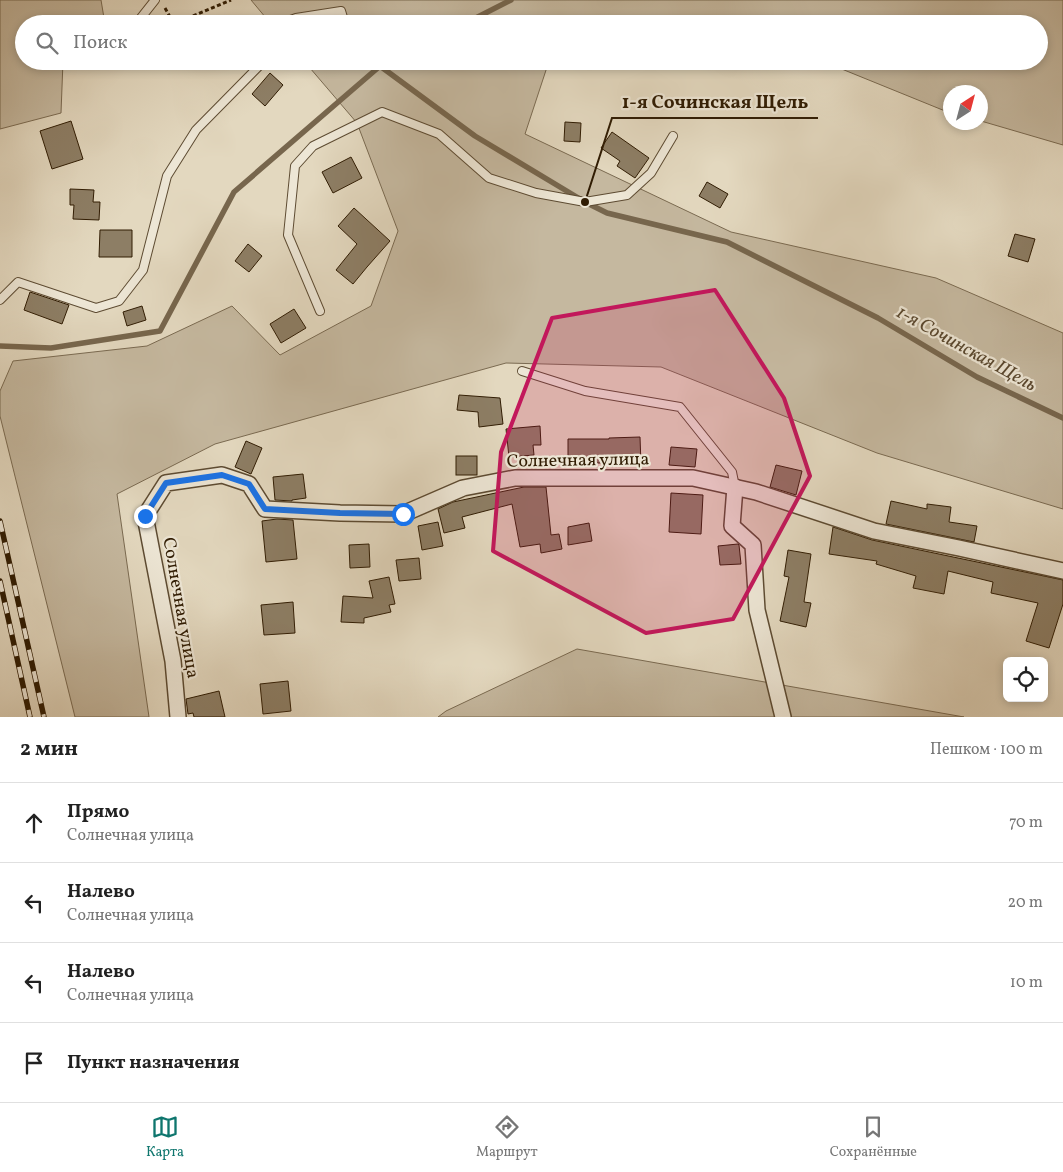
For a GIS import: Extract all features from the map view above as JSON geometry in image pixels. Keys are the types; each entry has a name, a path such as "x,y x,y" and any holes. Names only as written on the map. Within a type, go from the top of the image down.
{"street":[{"name":"Солнечная улица","path":"178,717 173,661 145,516 166,483 222,475 249,484 265,509 403,514 464,488 515,478 693,478 756,492 874,531 1063,571"},
{"path":"735,487 732,526 753,545 757,610 783,717"}],"lane":[{"path":"143,15 155,0"},
{"path":"315,15 341,11 342,15"},
{"path":"0,300 18,282 96,308 119,301 143,270 167,176 196,130 255,70"},
{"path":"320,311 288,235 295,166 313,146 373,116 382,112 439,134 489,178 536,193 585,202 627,195 651,173 673,136"},
{"path":"522,371 585,391 680,407 732,472 735,487"}],"path":[{"path":"195,15 231,0"},
{"path":"165,8 169,15"}],"highlighted area":[{"path":"715,290 784,398 810,476 733,619 646,633 493,551 501,452 552,318"}],"shaded area":[{"path":"0,0 101,0 104,15 15,15 15,70 63,70 61,113 0,129"},
{"path":"251,0 1063,0 1063,145 988,123 988,85 943,85 943,110 844,70 1048,70 1048,15 264,15"},
{"path":"312,70 546,70 525,134 731,232 936,278 1063,333 1063,509 877,453 661,367 506,363 215,444 117,494 149,717 75,717 0,416 0,391 13,361 147,346 232,306 280,355 371,306 398,231 357,123"},
{"path":"577,649 964,717 438,717 446,711"}],"building":[{"path":"270,73 283,85 265,106 252,94"},
{"path":"71,121 83,159 52,169 40,131"},
{"path":"565,122 581,123 580,142 564,141"},
{"path":"612,132 649,158 635,178 617,166 620,161 601,148"},
{"path":"351,157 362,178 333,193 322,172"},
{"path":"707,182 728,194 720,208 699,196"},
{"path":"70,189 94,190 93,202 100,202 99,220 73,219 74,205 70,205"},
{"path":"354,208 390,241 353,284 336,270 357,244 338,226"},
{"path":"100,230 132,230 132,257 99,257"},
{"path":"1015,234 1035,239 1028,262 1008,256"},
{"path":"248,244 262,256 249,272 235,261"},
{"path":"30,292 69,305 62,324 24,310"},
{"path":"142,306 146,320 127,326 123,312"},
{"path":"294,309 306,328 281,343 270,324"},
{"path":"459,395 500,398 503,424 479,427 478,412 457,410"},
{"path":"540,426 541,445 533,445 534,455 509,457 506,429"},
{"path":"640,437 641,465 611,466 611,463 568,463 568,439"},
{"path":"246,441 262,448 251,474 235,467"},
{"path":"671,447 697,449 695,467 669,465"},
{"path":"456,456 477,456 477,475 456,475"},
{"path":"776,465 802,471 796,495 770,487"},
{"path":"303,474 306,498 292,501 275,500 273,477"},
{"path":"524,487 546,487 551,535 559,534 562,549 541,553 540,544 520,547 512,504 462,517 465,528 444,533 438,509 453,502"},
{"path":"671,493 703,495 701,534 669,532"},
{"path":"891,501 927,509 927,504 951,507 949,522 977,526 974,542 886,524"},
{"path":"277,519 293,520 297,559 266,562 262,521"},
{"path":"438,522 443,546 422,550 418,526"},
{"path":"589,523 592,541 568,545 568,527"},
{"path":"833,527 872,540 1063,580 1063,604 1049,648 1026,641 1038,603 991,593 993,582 948,571 944,594 913,588 916,576 876,564 877,561 829,554"},
{"path":"369,544 370,567 350,568 349,545"},
{"path":"738,544 741,564 720,565 718,546"},
{"path":"788,550 811,554 804,602 811,603 806,627 780,621 789,577 784,576"},
{"path":"419,558 421,579 399,581 396,560"},
{"path":"389,577 395,604 389,605 391,612 364,618 364,623 341,622 343,596 373,598 369,581"},
{"path":"293,602 295,633 264,635 261,605"},
{"path":"288,681 291,711 263,714 260,684"},
{"path":"219,691 225,717 194,717 193,713 188,714 186,699"}],"waterway":[{"path":"482,15 511,0"},
{"name":"1-я Сочинская Щель","path":"0,346 51,348 160,331 234,192 375,70"},
{"name":"1-я Сочинская Щель","path":"385,70 475,136 585,202 607,213 727,242 878,318 977,377 1063,418"}],"railway":[{"path":"0,521 44,717"},
{"path":"0,581 30,717"}],"place":[{"name":"1-я Сочинская Щель","path":"585,202"}],"route":[{"path":"145,516 166,483 222,475 249,484 265,509 403,514"}]}
